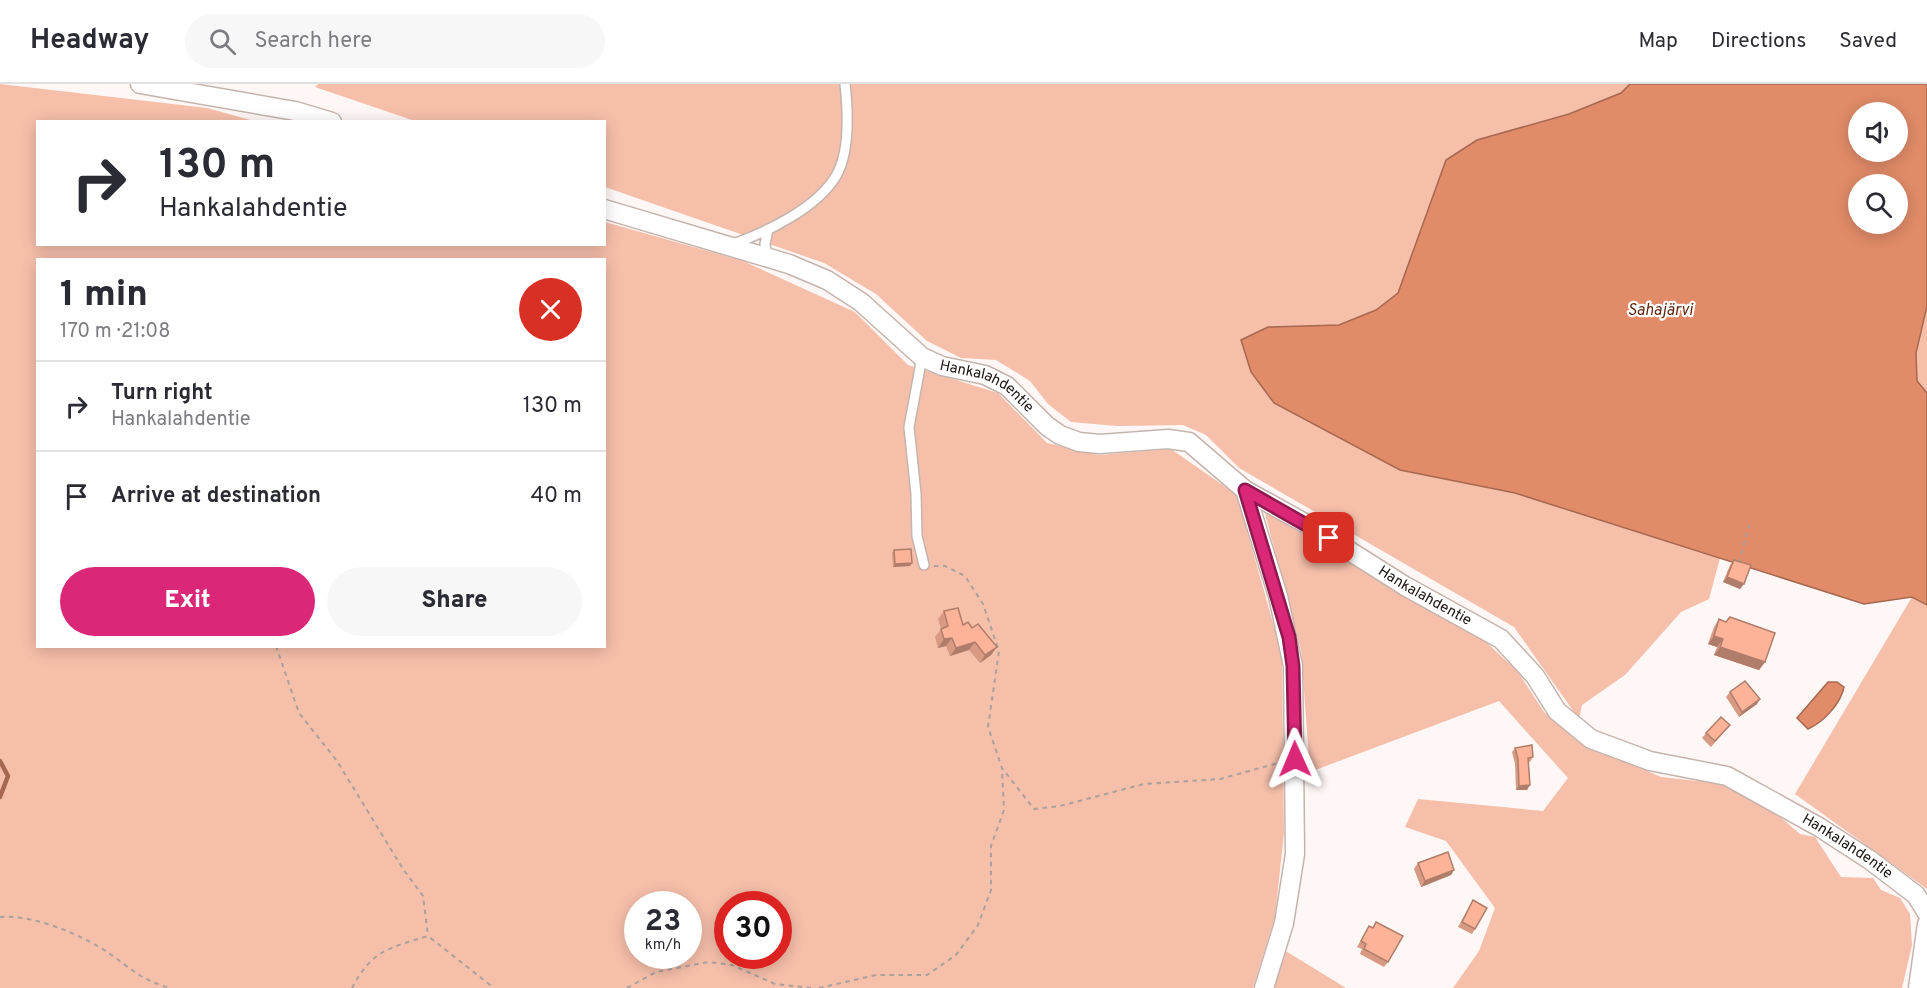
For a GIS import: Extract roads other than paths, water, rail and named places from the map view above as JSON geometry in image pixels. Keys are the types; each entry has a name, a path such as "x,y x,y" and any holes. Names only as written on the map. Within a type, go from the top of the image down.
{"street":[{"path":"140,84 285,109 325,120"},
{"name":"Hankalahdentie","path":"606,210 789,264 835,285 861,302 922,357 942,366 985,375 1007,386 1047,426 1060,435 1079,442 1100,444 1168,439 1189,442 1245,490 1310,526 1405,586 1501,639 1535,676 1557,711 1591,739 1650,761 1727,776 1819,827 1870,860 1916,895 1927,913"},
{"path":"1245,490 1289,637 1293,666 1295,854 1292,886 1284,922 1264,988"},
{"path":"1918,988 1927,924"}],"lane":[{"path":"728,246 768,229 817,197 836,176 846,143 845,84"},
{"path":"767,257 765,244 768,229"},
{"path":"922,357 909,427 916,494 917,536 924,565"}],"water":[{"name":"Sahajärvi","path":"1630,84 1927,84 1927,306 1916,353 1917,381 1927,393 1927,605 1912,597 1864,604 1515,493 1400,470 1274,403 1251,372 1241,340 1268,327 1339,325 1376,310 1398,293 1446,160 1477,140 1569,114 1621,93"},
{"path":"1828,682 1837,682 1844,687 1842,693 1831,711 1820,722 1808,729 1797,718"}],"waterway":[{"path":"0,761 8,776 0,797"}]}
